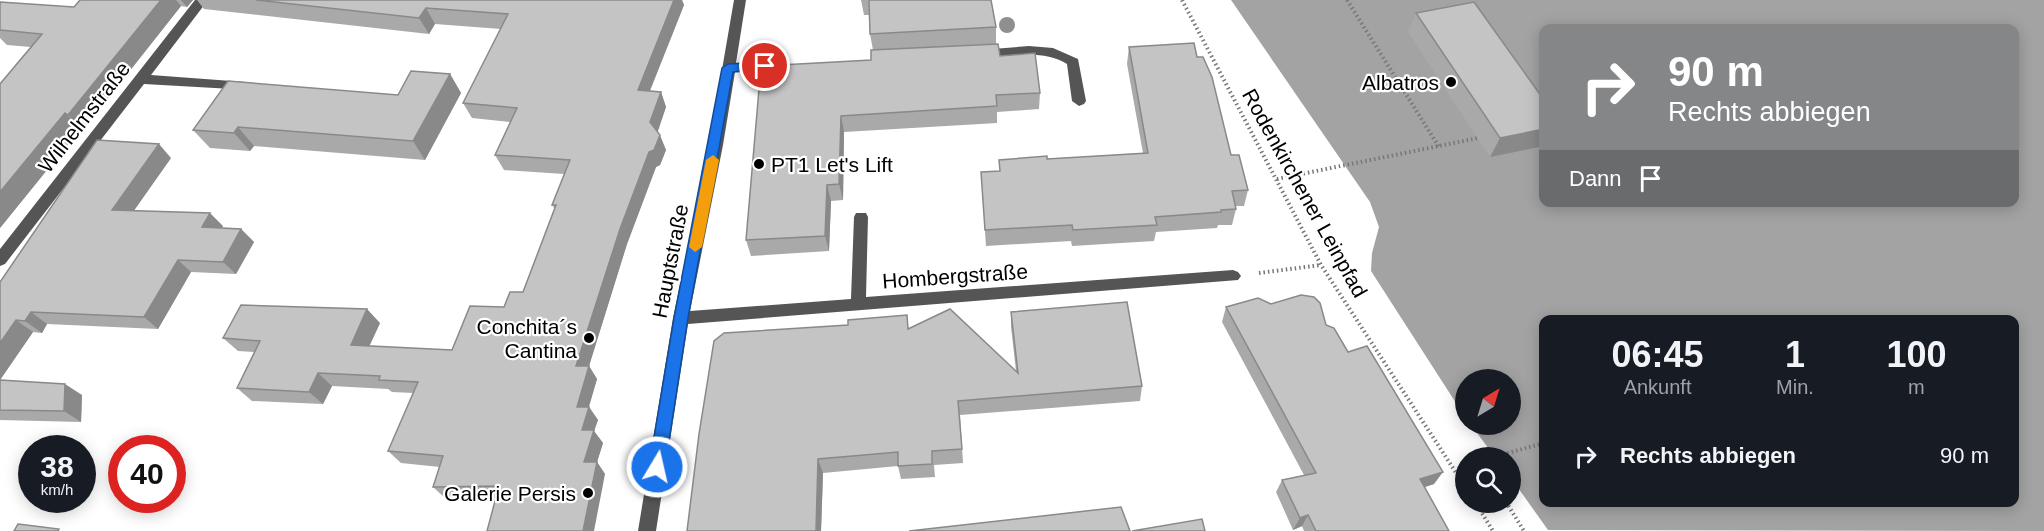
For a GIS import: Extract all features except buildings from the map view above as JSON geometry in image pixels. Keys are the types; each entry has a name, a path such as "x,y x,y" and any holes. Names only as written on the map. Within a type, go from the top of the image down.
{"street":[{"name":"Wilhelmstraße","path":"0,260 202,0"},
{"name":"Hauptstraße","path":"646,531 681,318 740,0"},
{"path":"960,56 1044,50 1061,53 1073,62 1079,101"},
{"path":"728,68 792,65"},
{"path":"140,79 258,88"},
{"path":"858,304 861,217"},
{"name":"Hombergstraße","path":"681,318 1233,276"}],"path":[{"name":"Rodenkirchener Leinpfad","path":"1182,0 1321,265 1455,471"},
{"path":"1347,0 1439,147"},
{"path":"1277,179 1478,138"},
{"path":"1233,276 1321,265"},
{"path":"1521,449 1539,444"},
{"path":"1482,513 1493,531"},
{"path":"1513,513 1524,531"}],"shaded area":[{"path":"1231,0 2044,0 2044,531 1548,530 1521,492 1521,447 1488,447 1478,435 1521,435 1521,369 1455,369 1455,401 1371,271 1372,253 1379,227 1370,202"}],"slow traffic":[{"path":"695,247 713,160"}],"place":[{"name":"Albatros","path":"1451,82"},
{"name":"PT1 Let's Lift","path":"759,164"},
{"name":"Conchita´s Cantina","path":"589,338"},
{"name":"Galerie Persis","path":"588,493"}],"route":[{"path":"657,467 681,318 716,145 728,68 765,66"}]}
